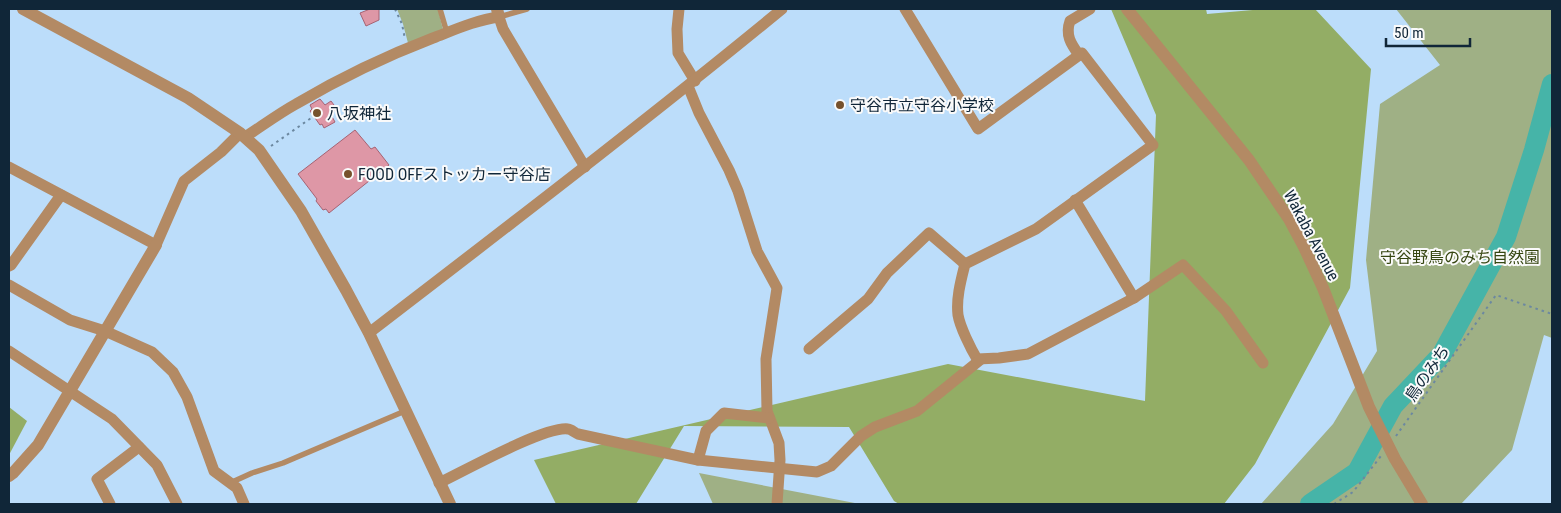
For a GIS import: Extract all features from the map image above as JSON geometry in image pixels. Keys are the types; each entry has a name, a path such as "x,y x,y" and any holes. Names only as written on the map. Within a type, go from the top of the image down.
{"street":[{"path":"23,9 188,98 242,135 261,153 301,211 369,333 450,504"},
{"path":"679,9 677,30 678,53 691,83 699,113 729,170 738,191 757,251 777,288 766,359 766,411 779,443 778,504"},
{"path":"369,333 584,167 782,9"},
{"path":"905,9 978,129 1082,52 1153,145 1036,228 966,264 959,289 958,316 971,349 977,359 980,360"},
{"path":"1079,55 1069,42 1067,29 1070,22 1090,9"},
{"name":"Wakaba Avenue","path":"1127,9 1249,160 1289,219 1323,288 1369,407 1395,459 1422,504"},
{"path":"9,476 14,473 38,446 156,245 184,181 242,135 346,77 406,48 490,18 498,13 502,29 584,167"},
{"path":"9,167 156,245"},
{"path":"9,266 12,265 61,195"},
{"path":"1075,200 1134,298"},
{"path":"809,349 868,299 887,273 929,233 966,264"},
{"path":"439,483 532,438 552,431 569,429 578,434 698,460 810,473 822,471 831,466 861,436 875,427 917,411 980,360 1028,354 1134,298 1183,265 1226,311 1263,363"},
{"path":"9,285 70,320 105,331 152,352 173,372 187,397 214,471 237,488 244,504"},
{"path":"9,351 112,419 158,465 177,504"},
{"path":"698,460 706,431 724,412 769,418"},
{"path":"110,504 97,479 138,447"}],"lane":[{"path":"440,9 447,33"},
{"path":"498,13 527,9"},
{"path":"230,483 252,473 283,463 405,411"}],"path":[{"path":"396,9 402,24 406,48"},
{"path":"261,153 314,116"},
{"name":"鳥のみち","path":"1391,442 1496,295 1552,314"},
{"path":"1334,504 1353,492 1386,449"}],"green space":[{"path":"397,9 438,9 443,30 408,43"},
{"path":"1111,9 1206,9 1207,14 1264,9 1315,9 1371,69 1350,288 1255,464 1224,504 899,504 894,501 849,427 684,426 636,504 556,504 534,460 948,364 1145,401 1156,115"},
{"name":"守谷野鳥のみち自然園","path":"1396,9 1552,9 1552,338 1544,335 1512,450 1461,504 1261,504 1333,424 1377,351 1366,260 1380,104 1440,65"},
{"path":"9,407 27,421 9,455"},
{"path":"699,473 860,504 713,504"}],"building":[{"path":"370,9 379,9 379,20 366,26 360,13"},
{"path":"320,99 325,105 331,101 337,109 330,113 335,122 324,128 310,111 312,109 310,105"},
{"path":"355,130 371,149 375,147 389,165 329,213 326,209 323,210 298,174"}],"waterway":[{"path":"1310,504 1357,472 1393,406 1442,354 1506,237 1534,150 1552,84"}],"place":[{"name":"守谷市立守谷小学校","path":"840,105"},
{"name":"八坂神社","path":"317,113"},
{"name":"FOOD OFFストッカー守谷店","path":"348,174"}]}
